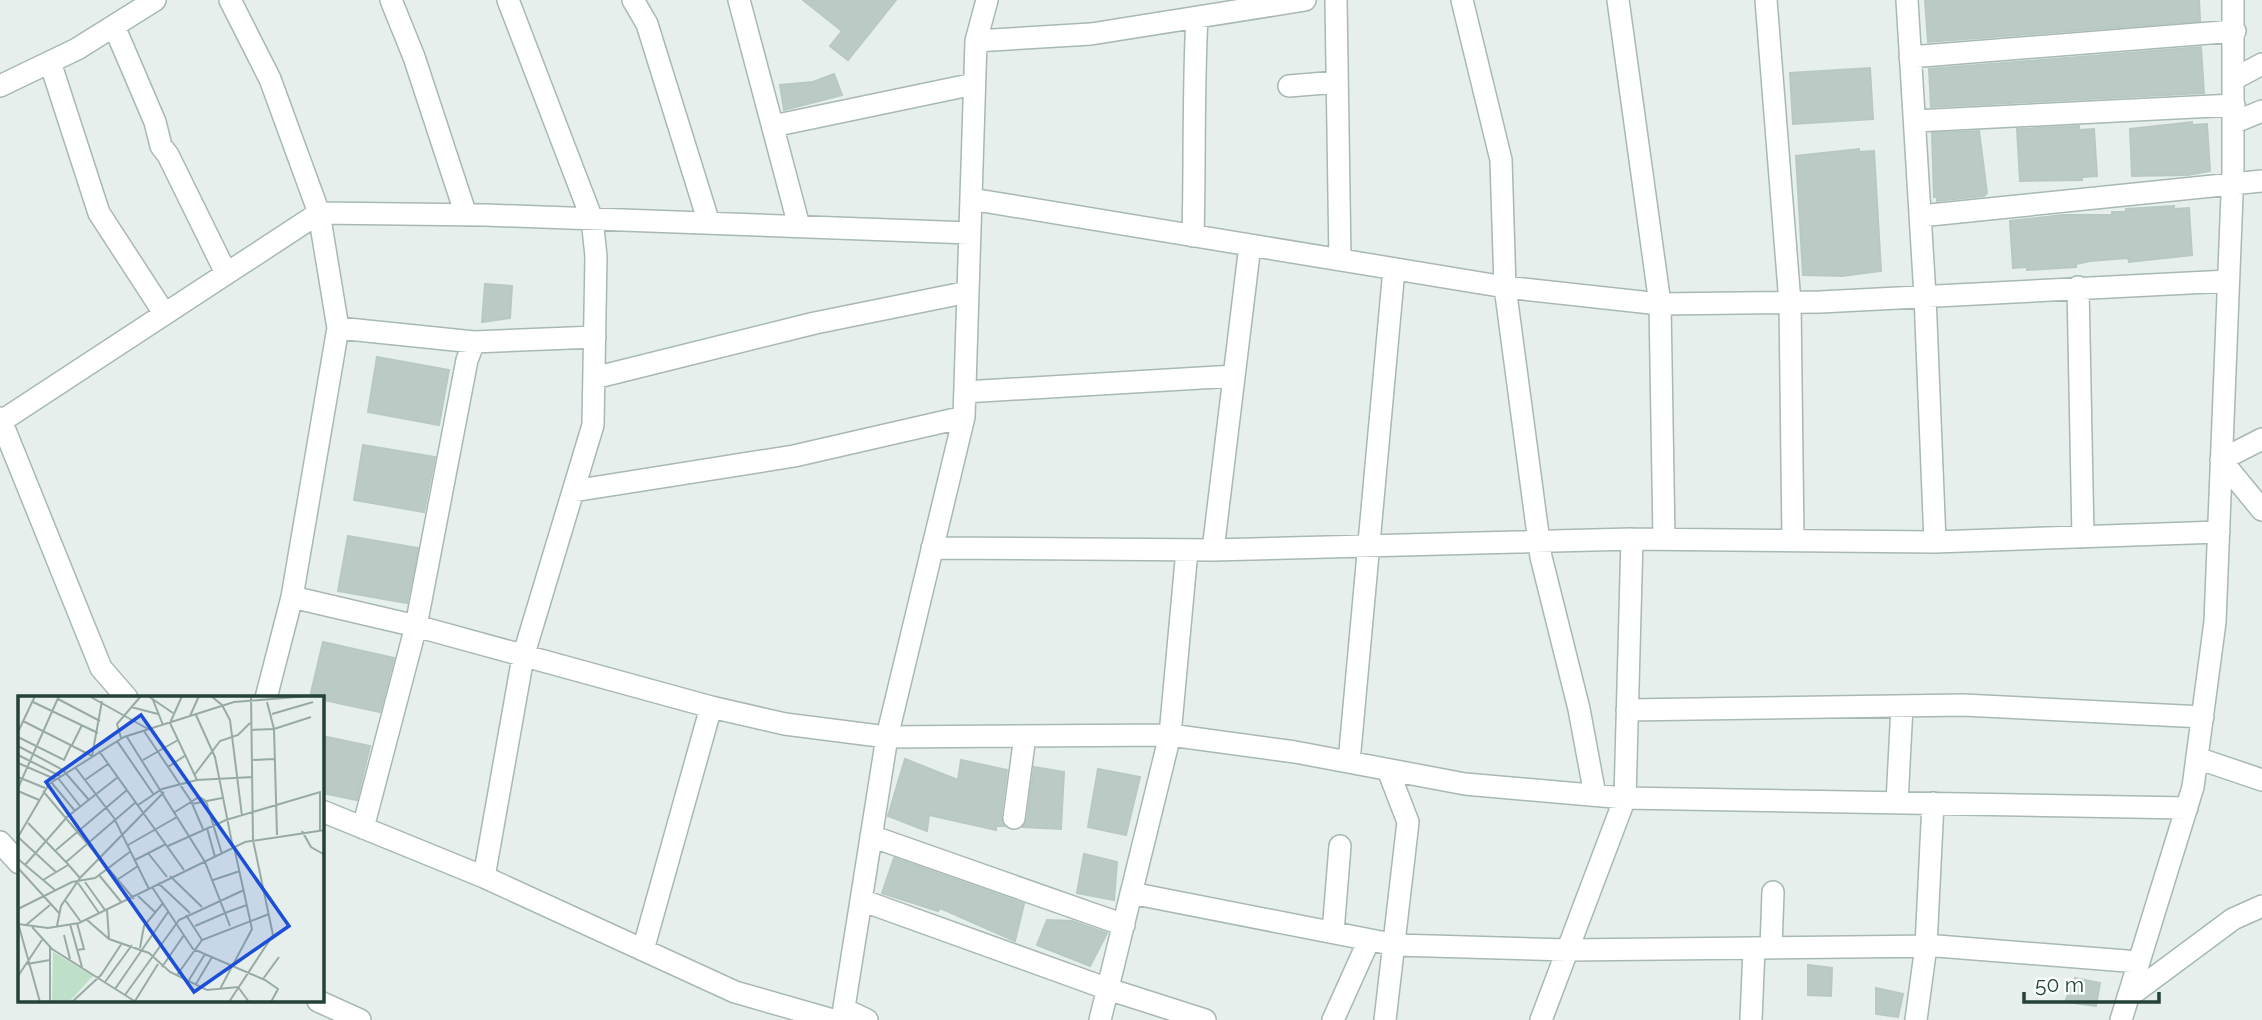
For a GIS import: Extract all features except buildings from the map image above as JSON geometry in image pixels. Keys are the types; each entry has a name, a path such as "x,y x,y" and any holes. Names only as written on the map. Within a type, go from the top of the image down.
{"street":[{"path":"0,86 50,62 155,0"},
{"path":"230,0 270,79 319,213 338,328 292,597 267,696"},
{"path":"391,0 414,57 466,215"},
{"path":"484,877 523,657 593,425 597,256 592,219 508,0"},
{"path":"633,0 646,24 709,223"},
{"path":"739,0 799,226"},
{"path":"840,1016 887,737 964,417 976,41 987,0"},
{"path":"976,41 1091,34 1305,0"},
{"path":"1336,0 1340,260"},
{"path":"1462,0 1500,160 1505,286 1541,541 1541,557 1579,709 1595,795"},
{"path":"1618,0 1660,304 1664,539"},
{"path":"1766,0 1790,303 1793,540"},
{"path":"1907,0 1925,296 1935,542"},
{"path":"2120,1020 2187,808 2197,758 2216,622 2234,114 2234,0"},
{"path":"1193,236 1196,142 1192,113 1196,17"},
{"path":"114,26 155,121 161,146 168,155 226,273"},
{"path":"1910,57 2235,31"},
{"path":"50,62 99,213 163,313"},
{"path":"2234,79 2262,64"},
{"path":"1289,86 1337,82"},
{"path":"773,126 974,84"},
{"path":"1914,121 2234,114 2262,111"},
{"path":"1920,216 2262,181"},
{"path":"971,199 1505,286 1660,304 1790,303 2228,281"},
{"path":"125,696 102,668 0,420 319,213 466,215 970,233"},
{"path":"1213,550 1250,245"},
{"path":"1349,762 1395,269"},
{"path":"2078,287 2083,537"},
{"path":"594,378 815,323 968,292"},
{"path":"338,328 474,342 595,337"},
{"path":"363,828 416,626 467,360 474,342"},
{"path":"965,392 1234,376"},
{"path":"573,491 794,456 964,417"},
{"path":"2221,460 2262,439"},
{"path":"2221,460 2262,510"},
{"path":"932,548 1213,550 1632,539 1935,542 2219,532"},
{"path":"1541,1020 1625,798 1632,539"},
{"path":"1100,1020 1170,735 1187,550"},
{"path":"292,597 416,626 711,707 785,724 887,737 1170,735 1349,762 1465,784 1625,798 2187,808"},
{"path":"1627,710 1963,705 2203,717"},
{"path":"1897,803 1902,706"},
{"path":"643,950 711,707"},
{"path":"1014,818 1025,736"},
{"path":"2197,758 2262,780"},
{"path":"1385,1020 1396,945 1408,822 1388,770"},
{"path":"1916,1020 1926,946 1933,803"},
{"path":"324,812 484,877 735,992 867,1020"},
{"path":"871,836 1124,925"},
{"path":"0,842 18,862"},
{"path":"1333,932 1340,846"},
{"path":"1751,1020 1773,892"},
{"path":"1131,893 1396,945 1567,950 1926,946 2139,962"},
{"path":"861,900 1108,989 1205,1020"},
{"path":"2128,997 2233,919 2262,906"},
{"path":"1333,1020 1369,940"},
{"path":"320,1002 360,1020"}]}
